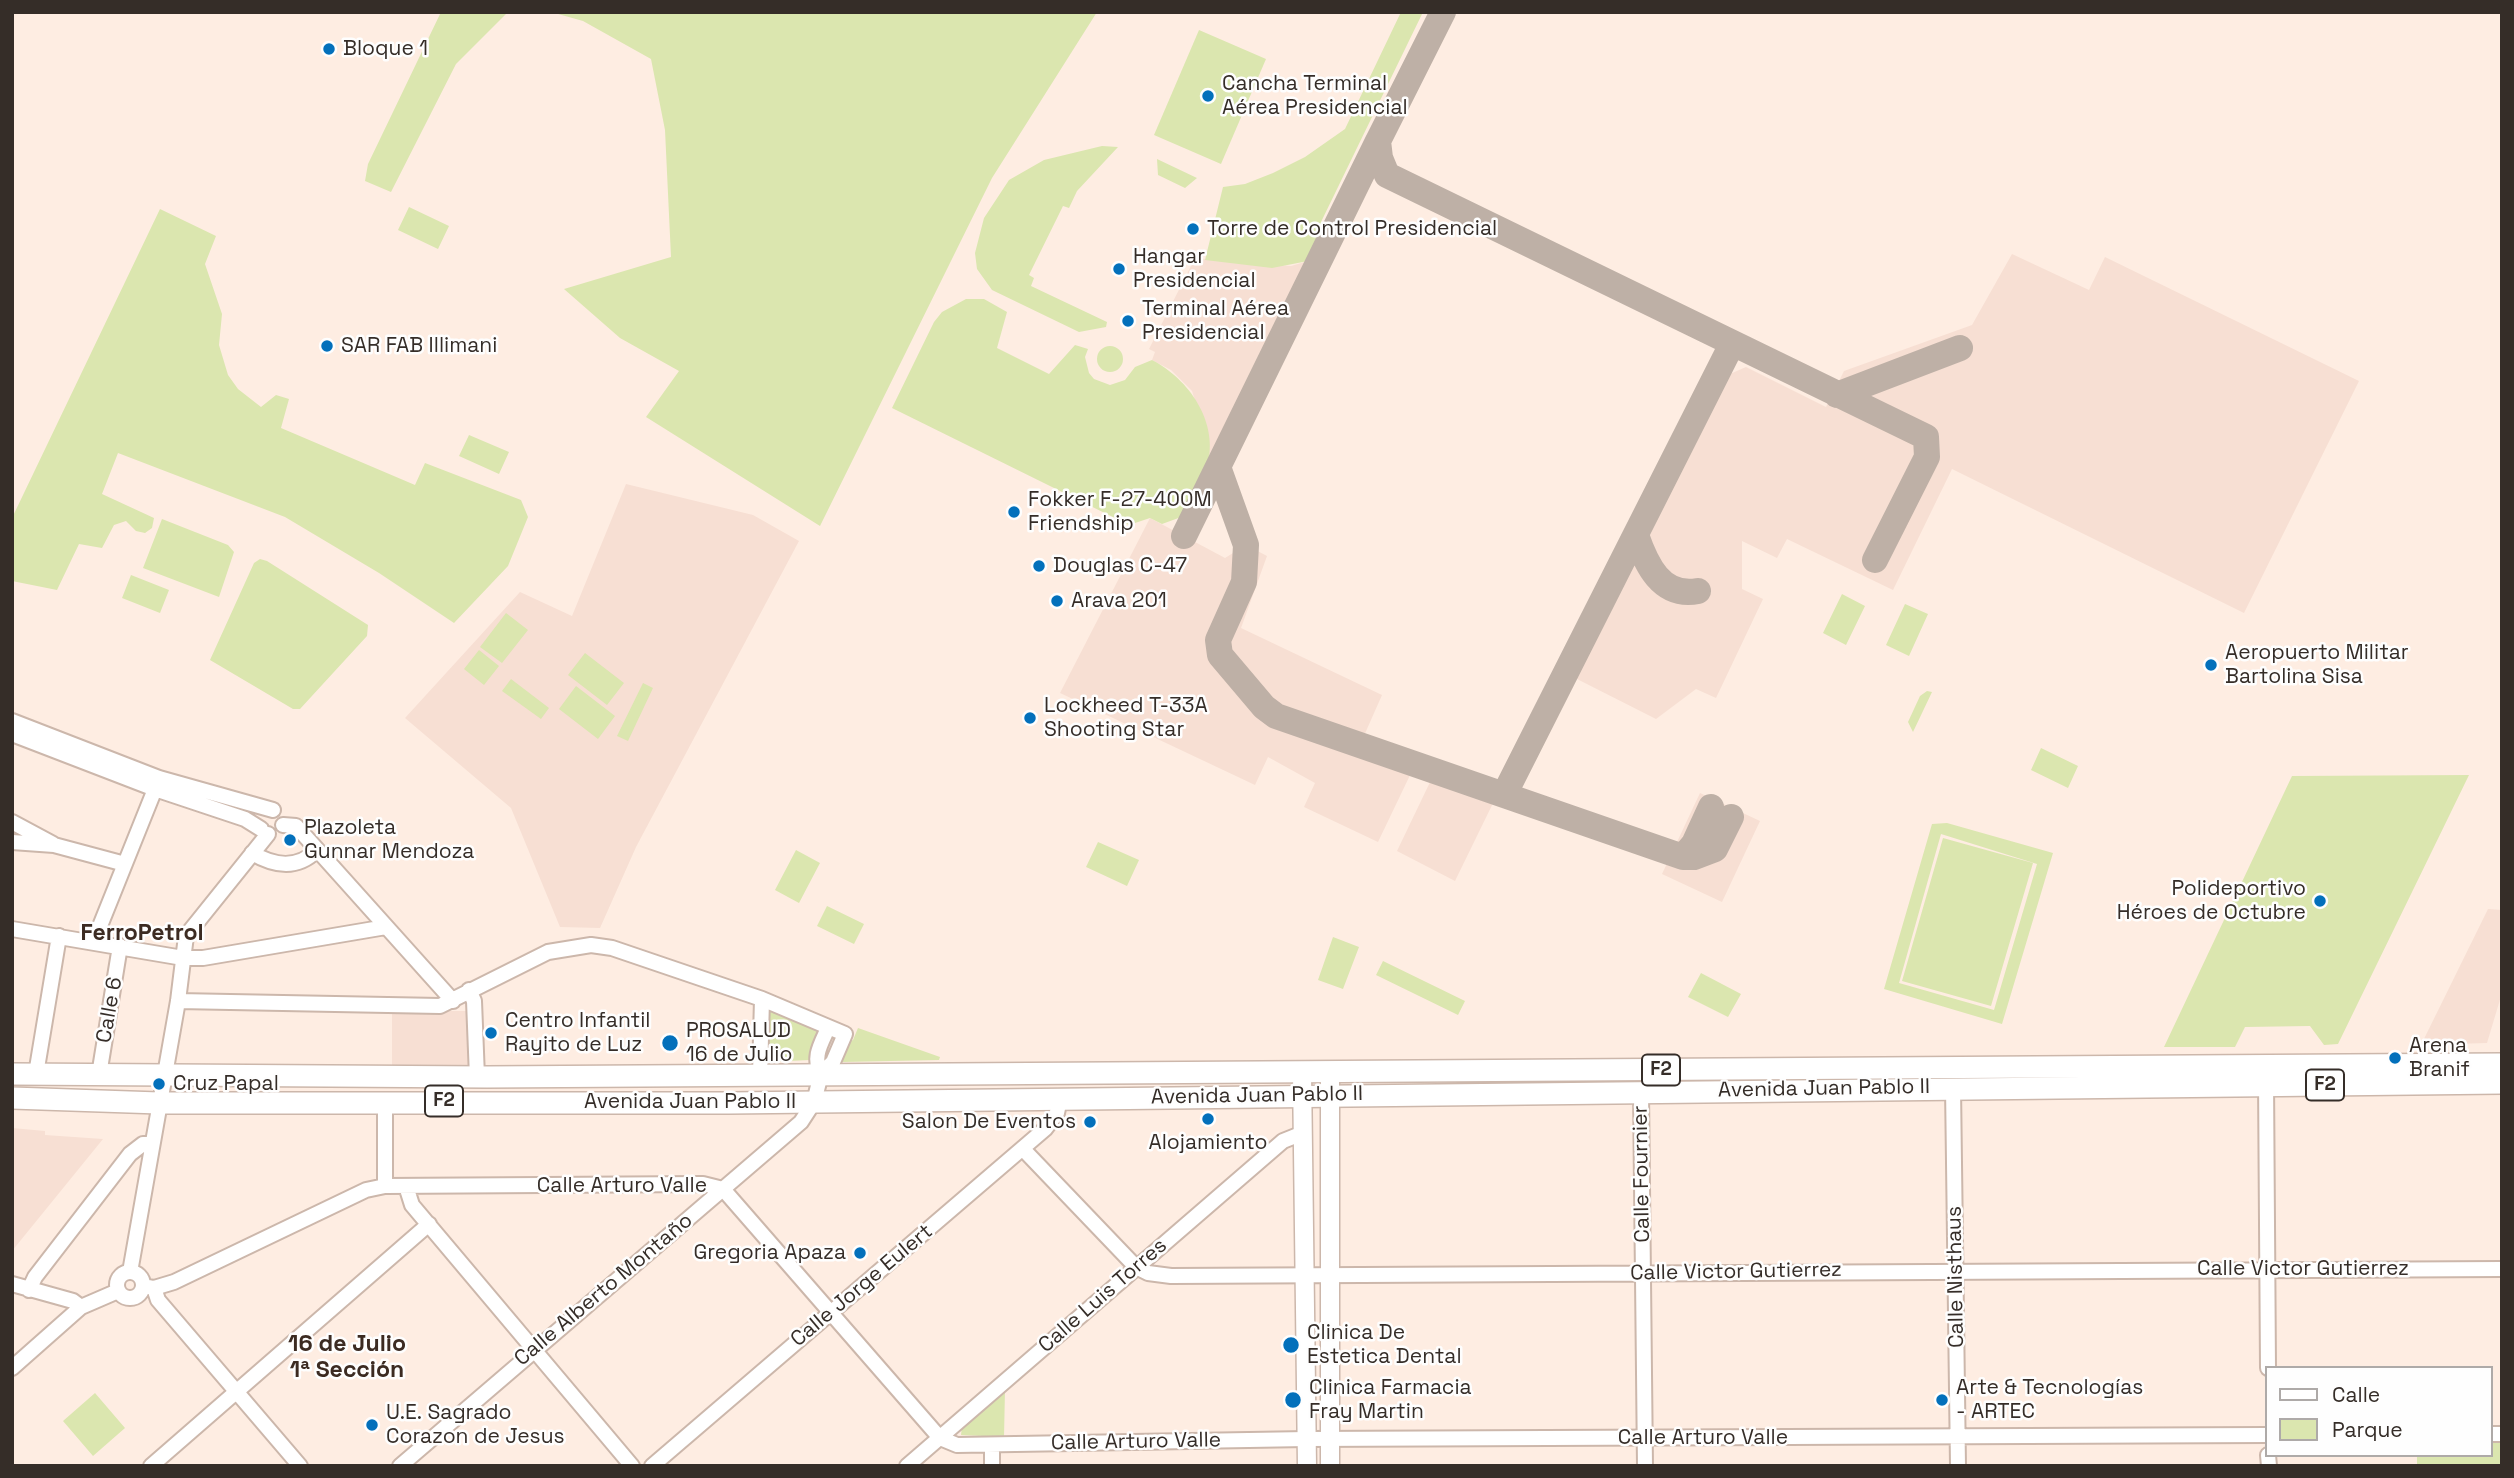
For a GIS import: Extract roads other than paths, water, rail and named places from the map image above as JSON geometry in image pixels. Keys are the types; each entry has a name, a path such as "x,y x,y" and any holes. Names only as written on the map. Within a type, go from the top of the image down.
{"highway":[{"name":"Avenida Juan Pablo II","path":"12,1098 159,1103 814,1102 1303,1096 1954,1087 2502,1064"},
{"name":"Avenida Juan Pablo II","path":"12,1074 477,1077 1331,1072 2266,1076 2502,1083"}],"main road":[{"path":"1302,1072 1307,1466"},
{"path":"1330,1466 1331,1072"}],"street":[{"path":"12,721 159,778 273,810 280,814 284,825"},
{"path":"12,734 155,789 246,819 264,832 279,832 284,825"},
{"path":"94,942 155,789"},
{"path":"264,832 259,821 262,814 273,810"},
{"path":"12,822 54,845"},
{"path":"284,825 296,826 453,1001"},
{"path":"130,1272 151,1144 166,1075 186,936 192,925 252,853 264,832"},
{"path":"12,842 54,845 125,864"},
{"path":"252,853 267,862 289,865 310,857 317,850"},
{"path":"12,929 183,958 203,958 386,927"},
{"path":"36,1074 59,936"},
{"path":"178,1001 440,1006 548,952 591,945 612,948 762,999 845,1034 833,1062 821,1074 816,1063 817,1055 828,1028"},
{"name":"Calle 6","path":"99,1075 120,946"},
{"path":"469,990 474,1001 477,1077"},
{"path":"760,1075 762,999"},
{"name":"Calle Alberto Montaño","path":"400,1466 801,1122 814,1102 821,1074"},
{"path":"2266,1076 2268,1366"},
{"name":"Calle Nisthaus","path":"1954,1087 1958,1466"},
{"name":"Calle Fournier","path":"1641,1091 1645,1466"},
{"name":"Calle Jorge Eulert","path":"652,1466 1023,1149 1052,1120 1060,1098"},
{"path":"385,1101 385,1186"},
{"name":"Calle Luis Torres","path":"907,1466 1283,1142 1303,1133"},
{"path":"29,1290 35,1277 130,1154 143,1144 151,1144"},
{"path":"1023,1149 1136,1268"},
{"name":"Calle Arturo Valle","path":"149,1287 174,1282 366,1190 385,1186 703,1184 723,1189 940,1438 957,1445 1307,1439 2266,1434"},
{"path":"407,1186 409,1199 429,1224 632,1466"},
{"path":"151,1466 235,1390 429,1224"},
{"name":"Calle Victor Gutierrez","path":"1136,1268 1148,1273 1171,1276 2502,1269"},
{"path":"149,1287 133,1298 124,1297 118,1291 119,1278 130,1272 138,1274 149,1287 158,1300 300,1466"},
{"path":"12,1284 73,1301 81,1307"},
{"path":"12,1368 81,1307 96,1298 118,1291"},
{"path":"992,1446 992,1466"}],"place":[{"name":"Bloque 1","path":"329,49"},
{"name":"Cancha Terminal Aérea Presidencial","path":"1208,96"},
{"name":"Torre de Control Presidencial","path":"1193,229"},
{"name":"Hangar Presidencial","path":"1119,269"},
{"name":"Terminal Aérea Presidencial","path":"1128,321"},
{"name":"SAR FAB Illimani","path":"327,346"},
{"name":"Fokker F-27-400M Friendship","path":"1014,512"},
{"name":"Douglas C-47","path":"1039,566"},
{"name":"Arava 201","path":"1057,601"},
{"name":"Aeropuerto Militar Bartolina Sisa","path":"2211,665"},
{"name":"Lockheed T-33A Shooting Star","path":"1030,718"},
{"name":"Plazoleta Gunnar Mendoza","path":"290,840"},
{"name":"Polideportivo Héroes de Octubre","path":"2320,901"},
{"name":"Centro Infantil Rayito de Luz","path":"491,1033"},
{"name":"PROSALUD 16 de Julio","path":"670,1043"},
{"name":"Arena Branif","path":"2395,1058"},
{"name":"Cruz Papal","path":"159,1084"},
{"name":"Alojamiento","path":"1208,1119"},
{"name":"Salon De Eventos","path":"1090,1122"},
{"name":"Gregoria Apaza","path":"860,1253"},
{"name":"Clinica De Estetica Dental","path":"1291,1345"},
{"name":"Clinica Farmacia Fray Martin","path":"1293,1400"},
{"name":"Arte & Tecnologías - ARTEC","path":"1942,1400"},
{"name":"U.E. Sagrado Corazon de Jesus","path":"372,1425"}],"district":[{"name":"FerroPetrol","path":"142,934"},
{"name":"16 de Julio 1ª Sección","path":"347,1358"}]}
